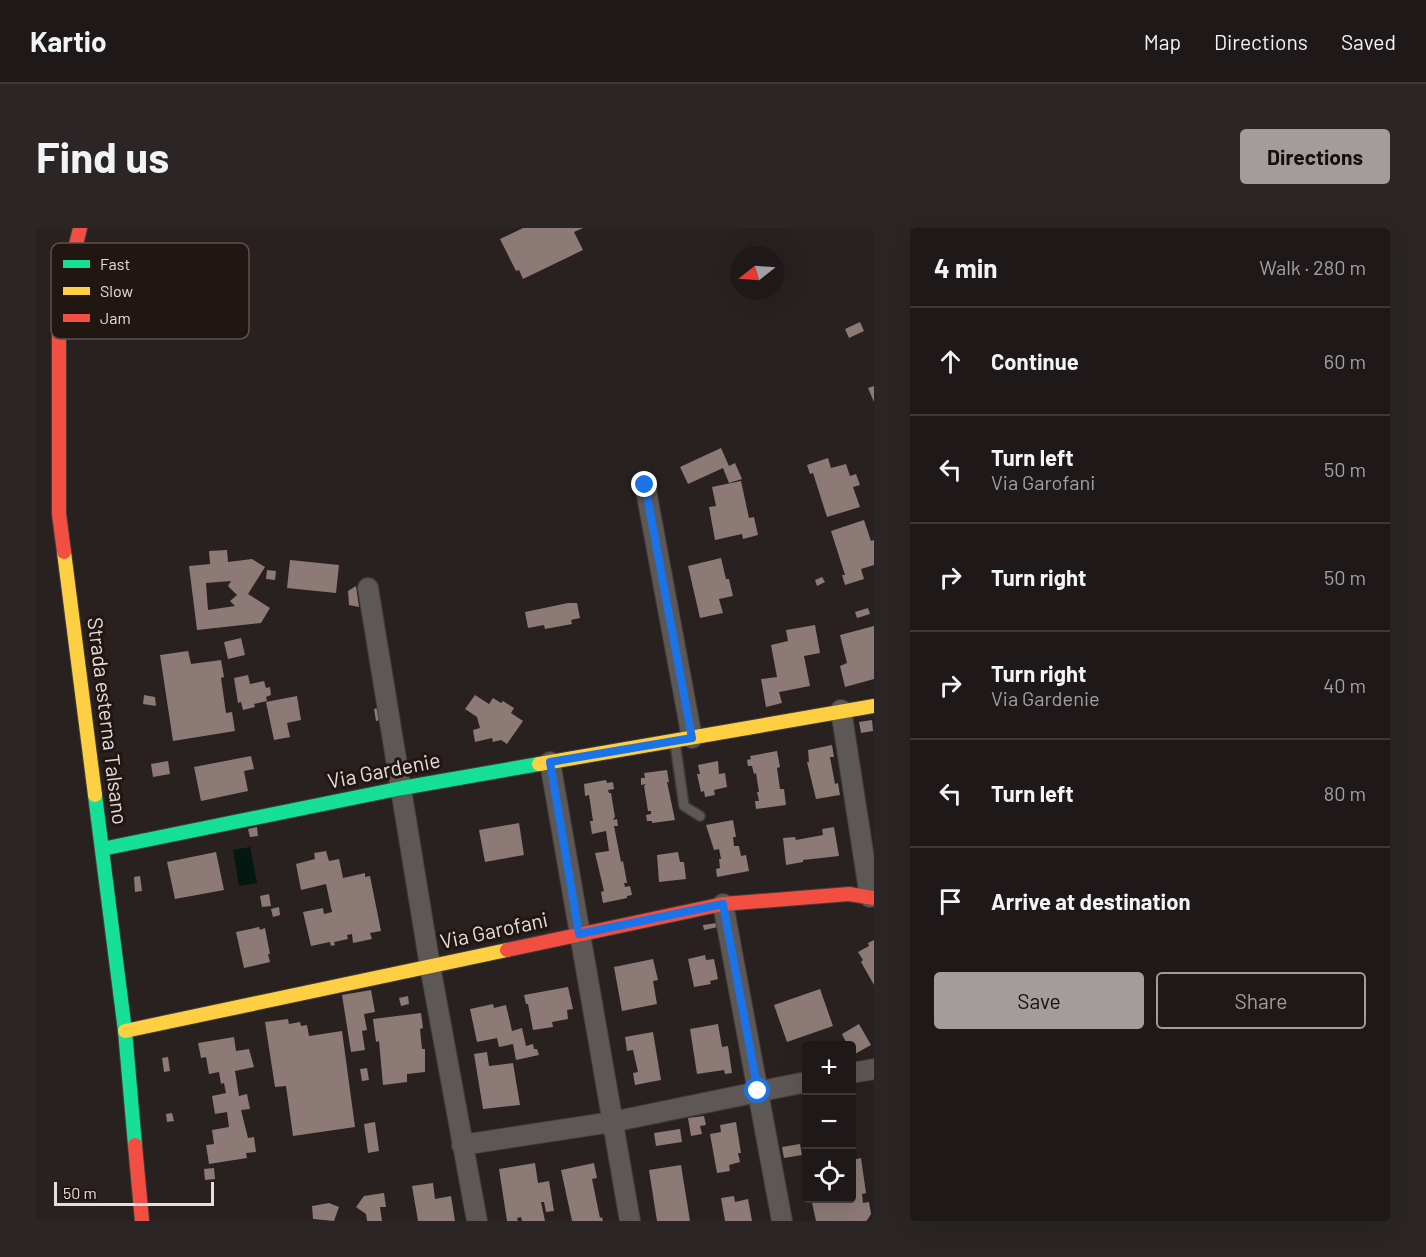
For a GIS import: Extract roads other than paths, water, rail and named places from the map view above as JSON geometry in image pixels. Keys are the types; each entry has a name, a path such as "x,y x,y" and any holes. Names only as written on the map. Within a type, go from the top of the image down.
{"street":[{"name":"Strada esterna Talsano","path":"76,243 80,228"},
{"name":"Strada esterna Talsano","path":"59,339 59,514 125,1031 142,1221"},
{"path":"645,485 683,739"},
{"path":"368,588 430,966 477,1221"},
{"name":"Via Gardenie","path":"102,849 402,788 874,706"},
{"path":"841,710 872,897"},
{"path":"550,762 630,1221"},
{"name":"Via Garofani","path":"125,1031 723,904 849,894 872,897"},
{"path":"723,904 782,1221"},
{"path":"856,1072 874,1068"},
{"path":"462,1144 612,1122 802,1083"}],"lane":[{"path":"683,739 684,806 700,816"}]}
